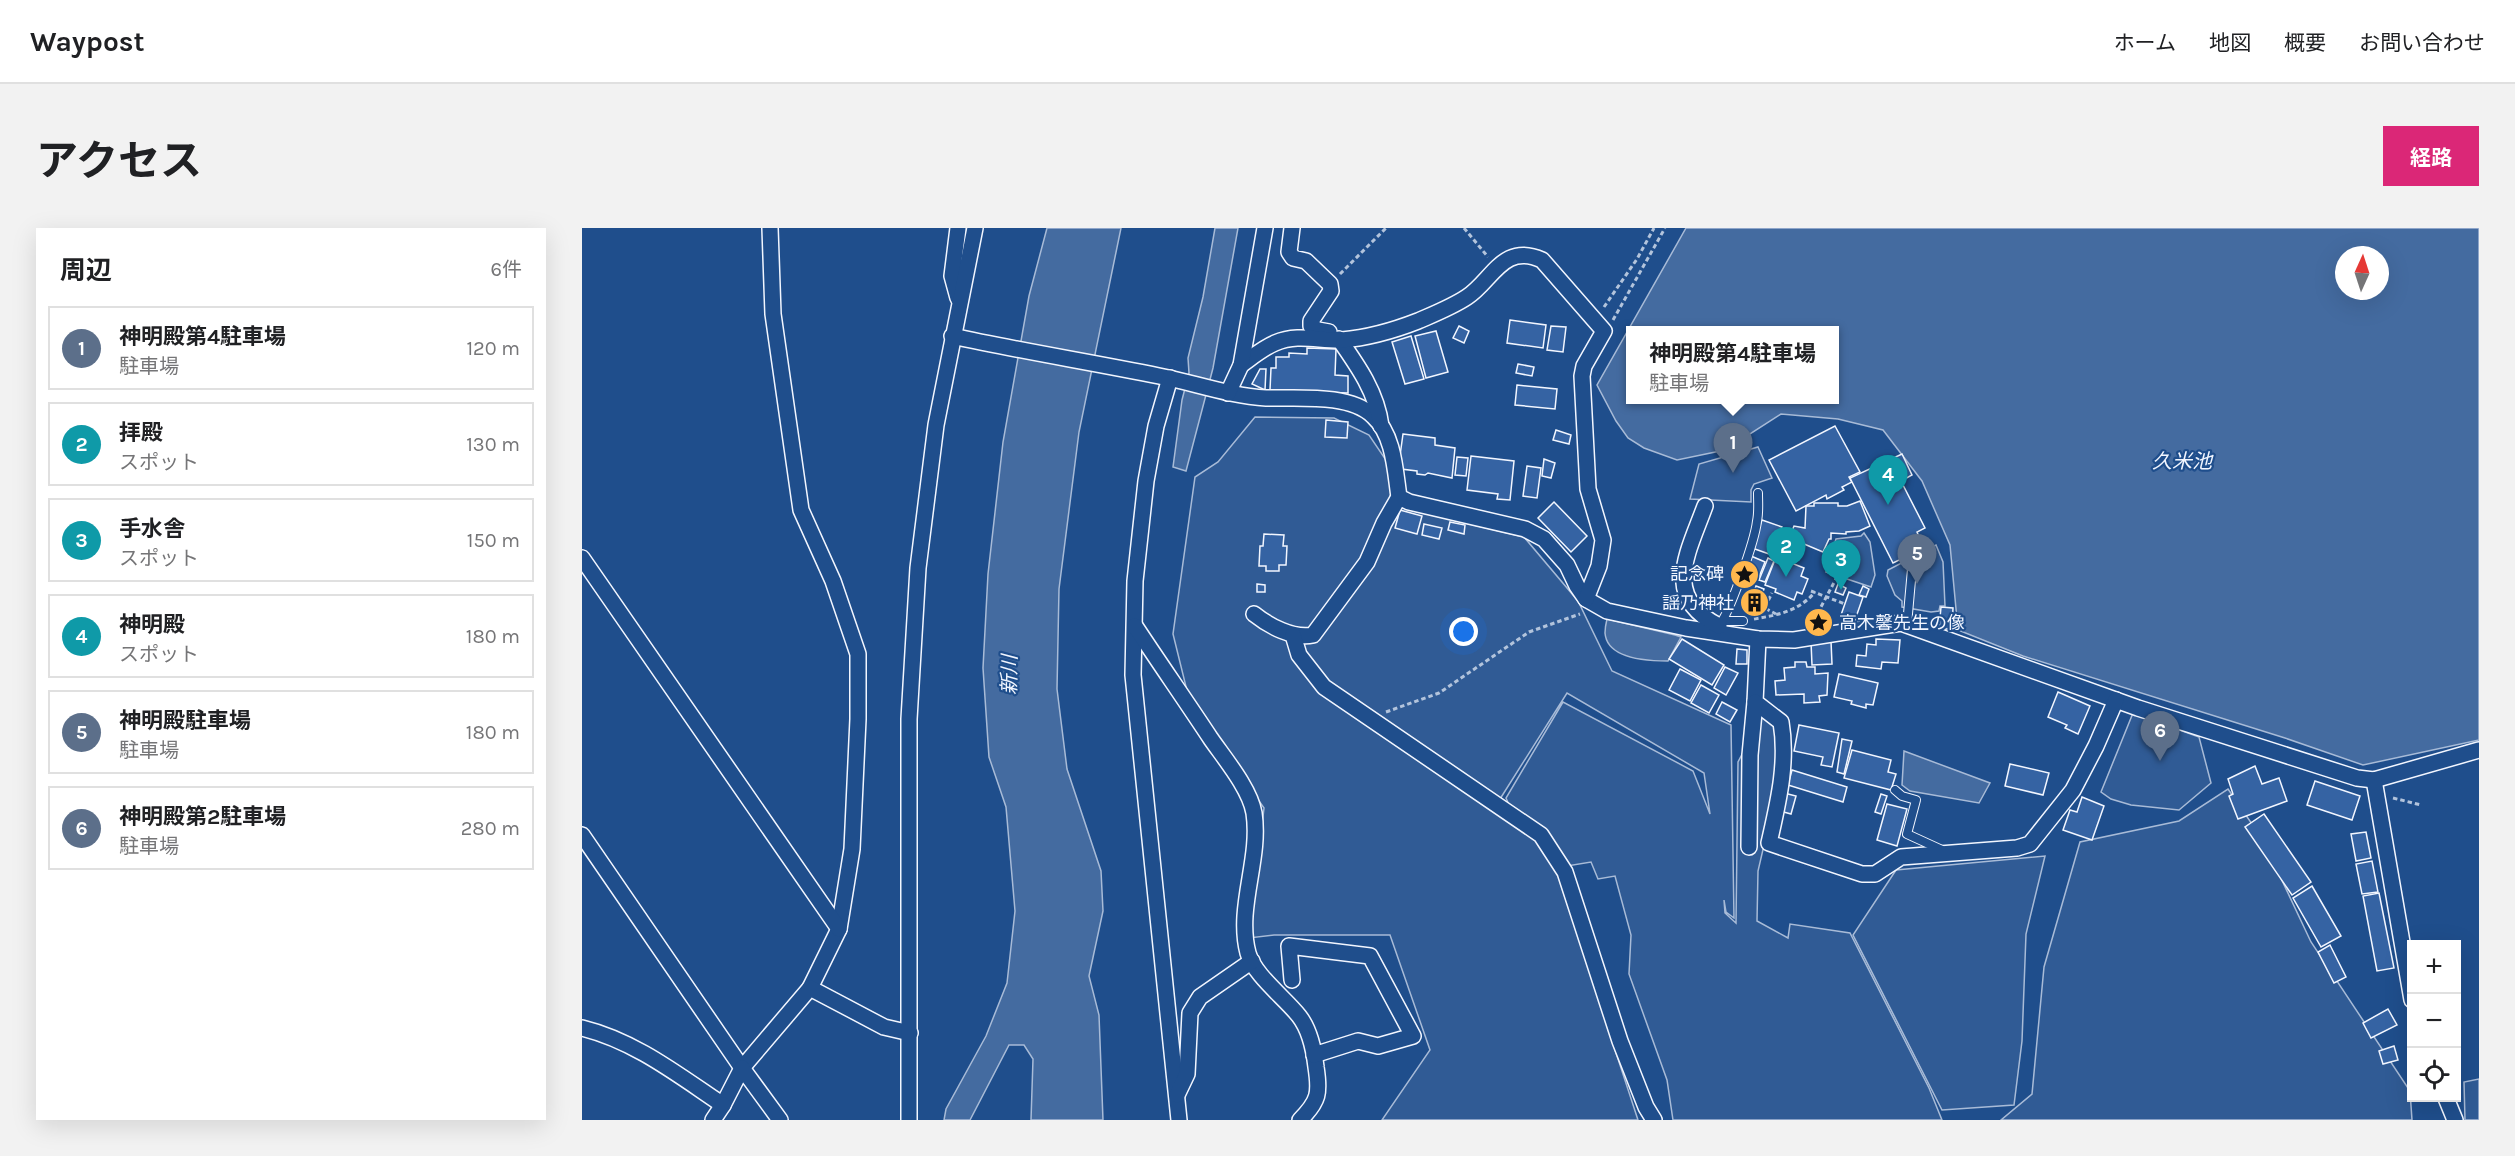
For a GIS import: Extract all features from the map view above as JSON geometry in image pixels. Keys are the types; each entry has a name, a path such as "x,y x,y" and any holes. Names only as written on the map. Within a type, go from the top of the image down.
{"street":[{"path":"582,1028 607,1034 642,1051 720,1114 742,1068 810,988 839,929 852,849 855,808 858,654 833,581 801,510 772,314 770,228"},
{"path":"958,228 952,276 959,301"},
{"path":"909,1120 910,696 918,568 936,425 959,338 959,301 975,228"},
{"path":"1228,393 1241,365 1265,228"},
{"path":"1292,228 1289,252 1293,258 1306,261 1330,284 1331,291 1314,315 1311,326 1318,330 1331,332 1340,340 1371,388 1379,408 1382,429"},
{"path":"1241,365 1273,343 1286,339 1300,337 1340,340 1416,321 1469,296 1496,267 1509,259 1520,256 1542,260 1604,331 1584,366 1582,376 1588,489 1603,540 1599,566 1586,599"},
{"path":"959,338 1169,378 1228,393 1262,398 1345,401 1359,406 1374,416 1392,452 1399,497 1384,523 1367,562 1313,635 1302,638 1293,635 1254,614"},
{"path":"1169,378 1156,426 1146,481 1135,581 1136,626 1133,675 1179,1120"},
{"path":"1399,497 1410,502 1525,530 1544,539 1567,565 1586,599 1607,611 1632,618 1718,626 1758,639 1803,639 1838,635 1891,623 1907,625 2116,700 2357,778 2375,787"},
{"path":"1706,506 1688,553 1684,589 1690,605 1718,626"},
{"path":"582,558 839,929"},
{"path":"1136,626 1238,777 1254,811 1253,868 1245,912 1248,955 1263,976 1301,1018 1314,1055 1320,1090 1313,1107 1300,1120"},
{"path":"1293,635 1299,655 1324,687 1438,762 1541,835 1565,872 1620,1041 1646,1107 1654,1120"},
{"path":"1749,847 1750,755 1758,639"},
{"path":"1755,702 1781,723 1784,739 1781,791 1769,843 1869,875 1875,874 1901,856 2017,848 2030,844 2073,790 2116,700"},
{"path":"2375,787 2432,762 2479,750"},
{"path":"2375,787 2411,994"},
{"path":"582,835 780,1120"},
{"path":"1292,980 1289,946 1370,956 1413,1036 1378,1046 1358,1041 1314,1055"},
{"path":"1177,1095 1187,1074 1190,1013 1200,997 1252,961"},
{"path":"810,988 884,1026 910,1033"},
{"path":"2448,1102 2455,1120"}],"lane":[{"path":"1718,626 1755,530 1758,493"},
{"path":"1907,625 1912,568"},
{"path":"1718,626 1743,621"},
{"path":"1895,790 1916,800 1907,834 1949,853"}],"path":[{"path":"1330,284 1386,228"},
{"path":"1464,228 1496,267"},
{"path":"1588,314 1607,306 1654,228"},
{"path":"1604,331 1622,306 1665,228"},
{"path":"1803,639 1837,577"},
{"path":"1743,621 1795,610 1806,603 1813,591 1845,604"},
{"path":"1765,607 1769,595"},
{"path":"1759,605 1777,614"},
{"path":"1368,718 1438,693 1529,632 1580,614"},
{"path":"2375,787 2421,805"}],"shaded area":[{"path":"1255,417 1334,418 1369,435 1388,463 1398,507 1524,537 1578,601 1612,671 1731,725 1734,918 1726,912 1724,900 1725,913 1736,923 1738,762 1764,713 1777,724 1778,785 1758,871 1757,921 1788,938 1790,924 1850,933 1929,1088 1942,1120 1673,1120 1667,1080 1629,974 1631,935 1615,876 1598,879 1591,862 1567,866 1509,805 1506,798 1563,702 1693,771 1710,814 1704,773 1567,693 1500,799 1553,860 1638,1120 1382,1120 1430,1050 1390,935 1274,935 1249,938 1264,808 1190,703 1173,634 1195,477 1218,462"},
{"path":"1758,447 1772,478 1754,484 1751,490 1751,502 1690,499 1699,464"},
{"path":"1864,533 1870,542 1875,575 1871,587 1826,572 1836,539 1861,536"},
{"path":"1936,545 1943,562 1945,606 1940,606 1939,611 1931,612 1902,607 1902,601 1895,595 1887,576 1888,570"},
{"path":"2133,713 2199,737 2211,783 2179,810 2131,805 2111,799 2101,792"},
{"path":"2228,789 2263,840 2311,942 2407,1086 2407,1102 2411,1102 2412,1120 2001,1120 2032,1094 2044,967 2080,842 2179,821"},
{"path":"2045,856 2026,934 2022,1041 2014,1105 1942,1110 1853,935 1896,870"},
{"path":"2479,1079 2479,1120 2465,1120 2464,1082"}],"water":[{"name":"新川","path":"1047,228 1121,228 1079,432 1059,589 1057,689 1067,769 1101,871 1103,911 1089,976 1099,1015 1103,1120 1031,1120 1033,1059 1024,1045 1009,1045 970,1120 944,1120 946,1109 986,1036 1007,983 1015,911 1006,807 989,757 983,668 988,574 1003,442 1029,296"},
{"path":"1215,228 1238,228 1213,368 1186,471 1173,467 1182,400 1189,373 1188,358 1203,297"},
{"name":"久米池","path":"1686,228 2479,228 2479,740 2363,765 2285,738 2023,656 1958,630 1950,545 1922,481 1883,430 1838,419 1781,414 1725,450 1677,460 1644,448 1628,438 1597,385 1626,334 1626,404 1839,404 1839,326 1630,326"},
{"path":"1607,619 1681,637 1668,661 1630,657 1613,648 1608,642 1605,633"},
{"path":"1904,751 1990,783 1979,803 1910,791 1902,785"}],"building":[{"path":"1510,320 1546,325 1543,348 1507,343"},
{"path":"1459,326 1469,331 1464,343 1453,338"},
{"path":"1551,326 1566,327 1563,352 1547,350"},
{"path":"1436,331 1448,372 1426,378 1415,336"},
{"path":"1411,336 1424,379 1405,384 1392,342"},
{"path":"1307,348 1336,349 1335,375 1348,376 1348,393 1270,390 1271,368 1276,368 1276,357 1289,357 1289,353 1307,354"},
{"path":"1518,364 1534,367 1532,376 1516,373"},
{"path":"1260,369 1266,369 1265,390 1252,384"},
{"path":"1517,385 1557,389 1555,409 1515,405"},
{"path":"1326,420 1348,422 1347,438 1325,437"},
{"path":"1835,426 1860,472 1849,477 1852,482 1842,487 1844,490 1827,499 1826,495 1796,511 1769,460"},
{"path":"1556,430 1571,435 1569,444 1553,440"},
{"path":"1403,434 1435,438 1435,445 1455,448 1452,478 1428,473 1417,474 1417,471 1401,469 1399,463"},
{"path":"1902,454 1912,475 1901,481 1925,528 1917,532 1924,548 1893,563 1850,478"},
{"path":"1471,456 1514,461 1510,500 1497,499 1498,494 1467,490"},
{"path":"1457,457 1468,458 1466,476 1455,475"},
{"path":"1544,459 1555,463 1551,478 1542,476"},
{"path":"1527,466 1541,468 1537,498 1523,496"},
{"path":"1860,501 1870,526 1859,531 1846,532 1846,534 1831,533 1831,539 1823,552 1797,541 1788,561 1781,559 1794,526 1805,528 1806,506 1814,506 1814,503 1838,503 1838,506 1847,506"},
{"path":"1554,502 1587,536 1571,552 1538,518"},
{"path":"1400,510 1422,516 1417,534 1395,528"},
{"path":"1762,520 1782,527 1772,555 1752,548"},
{"path":"1450,522 1465,525 1464,534 1448,530"},
{"path":"1424,524 1442,528 1439,539 1422,535"},
{"path":"1264,534 1284,535 1283,546 1287,546 1286,565 1279,565 1279,571 1266,571 1266,566 1259,566 1260,546 1263,546"},
{"path":"1751,556 1765,562 1759,577 1745,572"},
{"path":"1776,557 1804,568 1801,576 1808,579 1802,594 1797,592 1794,600 1765,585"},
{"path":"1768,558 1774,561 1765,582 1759,580"},
{"path":"1257,584 1265,585 1265,592 1257,592"},
{"path":"1838,584 1846,588 1843,595 1835,592"},
{"path":"1756,586 1764,589 1761,597 1753,594"},
{"path":"1863,586 1869,589 1866,597 1859,595"},
{"path":"1849,592 1863,597 1855,620 1841,615"},
{"path":"1941,607 1953,608 1952,629 1939,629"},
{"path":"1682,639 1724,665 1712,685 1669,659"},
{"path":"1876,639 1900,640 1898,663 1882,662 1881,669 1856,666 1857,655 1866,656 1867,644 1876,645"},
{"path":"1831,641 1832,664 1812,665 1811,642"},
{"path":"1737,649 1747,650 1747,664 1736,664"},
{"path":"1795,662 1806,662 1807,667 1815,667 1815,674 1828,673 1827,695 1819,696 1820,702 1804,703 1804,694 1776,695 1775,681 1785,680 1784,668 1795,667"},
{"path":"1725,667 1738,673 1726,695 1714,688"},
{"path":"1680,669 1701,680 1690,701 1669,690"},
{"path":"1839,674 1878,683 1873,705 1866,704 1866,708 1851,704 1852,701 1834,697"},
{"path":"1701,685 1719,695 1709,713 1691,703"},
{"path":"2058,692 2090,706 2078,734 2065,728 2067,725 2048,717"},
{"path":"1722,702 1737,710 1730,722 1716,714"},
{"path":"1799,725 1839,733 1832,767 1821,765 1823,757 1794,751"},
{"path":"1842,739 1852,741 1844,774 1837,772"},
{"path":"1852,750 1891,760 1888,772 1896,774 1891,790 1844,778"},
{"path":"2010,764 2049,773 2043,795 2005,786"},
{"path":"2255,766 2262,784 2279,778 2287,801 2238,819 2229,796 2233,794 2228,779"},
{"path":"1792,770 1847,787 1843,802 1788,785"},
{"path":"2315,781 2360,796 2352,820 2307,805"},
{"path":"1784,793 1796,796 1791,814 1780,811"},
{"path":"1881,794 1887,796 1881,814 1875,812"},
{"path":"2082,797 2104,806 2092,840 2063,830 2070,810 2077,812"},
{"path":"1887,804 1907,809 1897,846 1877,840"},
{"path":"2264,814 2311,882 2292,895 2245,827"},
{"path":"2366,832 2371,858 2356,861 2351,834"},
{"path":"2372,861 2378,892 2362,894 2356,864"},
{"path":"2312,886 2341,936 2321,947 2293,898"},
{"path":"2379,893 2394,968 2377,971 2363,896"},
{"path":"2330,945 2346,977 2334,983 2318,952"},
{"path":"2388,1009 2397,1025 2371,1038 2363,1023"},
{"path":"2394,1046 2398,1060 2383,1064 2379,1051"}],"place":[{"name":"神明殿第4駐車場","path":"1733,473"},
{"name":"神明殿","path":"1888,505"},
{"name":"記念碑","path":"1745,574"},
{"name":"拝殿","path":"1786,577"},
{"name":"神明殿駐車場","path":"1917,584"},
{"name":"手水舎","path":"1841,590"},
{"name":"謡乃神社","path":"1755,603"},
{"name":"高木馨先生の像","path":"1818,623"},
{"name":"神明殿第2駐車場","path":"2160,761"}]}
